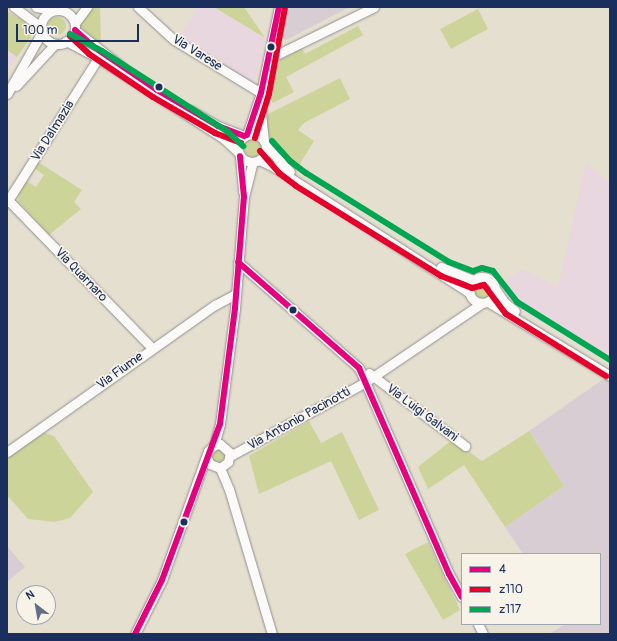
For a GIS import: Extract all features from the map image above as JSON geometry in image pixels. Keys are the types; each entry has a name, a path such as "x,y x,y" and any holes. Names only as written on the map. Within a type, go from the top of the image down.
{"street":[{"path":"14,7 41,29 47,39 55,44"},
{"path":"36,7 57,9 70,14 75,26 94,47 157,90 218,126 246,135 257,135 284,167 301,180 445,269 473,280 482,276 489,278 496,290 511,308 610,369"},
{"path":"66,42 87,7"},
{"name":"Via Varese","path":"138,7 174,40 261,94"},
{"path":"135,634 162,580 207,458 208,450 214,445 220,424 236,294 244,197 239,143 246,135 261,94 279,7"},
{"path":"268,59 358,11 374,7"},
{"path":"7,95 41,29 45,15 57,9"},
{"path":"7,95 55,44 66,42 98,58 224,139 239,154 272,166 470,295 610,376"},
{"name":"Via Dalmazia","path":"8,202 98,58"},
{"path":"244,197 256,161 265,154 261,94"},
{"name":"Via Quarnaro","path":"8,202 152,348"},
{"name":"Via Luigi Galvani","path":"238,262 359,368 373,376 465,446"},
{"path":"466,314 473,280"},
{"path":"485,303 496,290"},
{"name":"Via Fiume","path":"7,452 152,348 218,303 236,294"},
{"name":"Via Antonio Pacinotti","path":"197,482 222,464 364,383 466,314 485,303"},
{"path":"359,368 364,383 461,595"},
{"path":"220,424 226,447 222,464 272,634"},
{"path":"214,445 226,447"},
{"path":"207,458 222,464"},
{"path":"478,625 483,634"}],"shaded area":[{"path":"198,7 214,7 265,38 254,84 179,38"},
{"path":"285,7 350,7 286,40 279,36"},
{"path":"7,50 17,57 7,71"},
{"path":"586,163 610,183 610,362 512,305 501,286 521,269 558,287"},
{"path":"605,378 610,382 610,634 549,634 564,625 601,625 601,553 522,553 505,527 564,486 529,431"},
{"path":"7,546 25,567 7,582"}],"green space":[{"path":"92,7 100,7 101,43 99,45 81,30 80,26 80,21"},
{"path":"214,7 244,7 265,38"},
{"path":"478,9 488,29 451,49 440,29"},
{"path":"7,11 27,23 32,30 31,37 17,57 7,50"},
{"path":"53,17 61,17 66,22 64,33 61,35 53,35 48,30 48,22"},
{"path":"358,26 363,35 286,77 294,92 273,103 271,101 279,61 302,48 305,54"},
{"path":"340,78 350,99 304,123 298,130 314,141 295,172 272,145 266,133 264,116"},
{"path":"249,139 257,139 262,144 260,155 257,157 249,157 244,152 244,144"},
{"path":"38,162 82,190 74,202 81,209 49,235 18,201 19,194 26,181 36,187 44,175 34,168"},
{"path":"483,281 489,284 492,290 489,296 483,299 477,296 474,290 477,284"},
{"path":"309,421 321,443 342,432 379,510 359,520 331,461 259,494 249,456"},
{"path":"529,431 564,486 505,527 464,465 428,489 418,467 452,440 482,461"},
{"path":"42,432 54,436 93,492 70,518 55,522 28,519 7,495 7,458"},
{"path":"218,449 223,451 225,456 223,461 218,463 213,461 211,456 213,451"},
{"path":"428,542 460,610 443,620 405,554"}],"transit line":[{"name":"4","path":"247,135 261,93 279,7"},
{"name":"z110","path":"255,138 269,94 285,8"},
{"name":"4","path":"75,30 94,47 157,90 218,126 244,136"},
{"name":"z117","path":"70,34 102,51 228,132 243,146"},
{"name":"z110","path":"70,36 89,54 153,97 215,133 241,143"},
{"name":"z117","path":"272,141 290,161 306,173 449,262 473,271 482,268 493,271 517,302 610,360"},
{"name":"z110","path":"260,151 279,173 296,186 441,276 472,288 484,285 506,314 606,376"},
{"name":"4","path":"135,634 162,580 220,424 235,308 244,197 240,156"},
{"name":"4","path":"238,262 359,368 449,574 461,595"}]}
